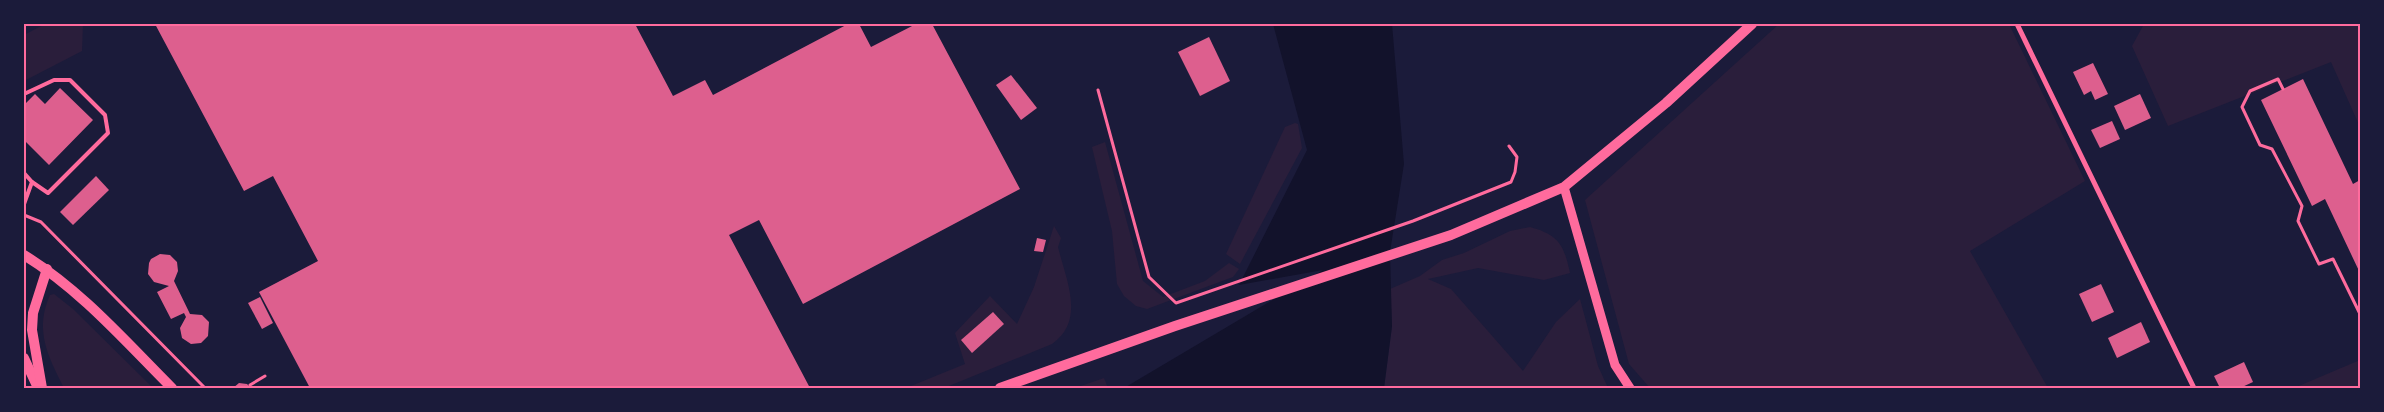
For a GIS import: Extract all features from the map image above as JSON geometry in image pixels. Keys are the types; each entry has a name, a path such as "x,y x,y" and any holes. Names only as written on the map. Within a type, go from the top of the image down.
{"main road":[{"path":"1000,388 1176,326 1452,236 1564,187 1666,103 1752,24"},
{"path":"24,255 47,269 88,304 172,388"},
{"path":"40,388 32,321 36,298 47,269"},
{"path":"24,358 40,388"}],"street":[{"path":"2017,24 2194,388"},
{"path":"1564,187 1615,365 1630,388"}],"lane":[{"path":"24,94 54,80 70,80 106,115 108,133 48,193 32,182 24,173"},
{"path":"24,204 32,182"}],"path":[{"path":"2283,89 2278,79 2250,91 2242,106 2260,144 2272,149 2302,206 2298,221 2319,264 2334,259 2360,314"},
{"path":"1098,90 1149,277 1176,303 1413,222 1511,182 1515,172 1517,157 1509,146"},
{"path":"24,215 42,222 205,388"},
{"path":"250,385 265,376"}],"shaded area":[{"path":"45,24 83,24 82,51 24,81 24,35"},
{"path":"1273,24 1392,24 1404,164 1390,252 1392,326 1384,388 1124,388 1323,270 1239,285 1307,150"},
{"path":"1779,24 2009,24 2085,181 1970,251 2048,388 1650,388 1629,364 1585,200"},
{"path":"2144,24 2360,24 2360,127 2331,62 2168,126 2132,46"},
{"path":"1295,123 1298,124 1302,148 1240,264 1226,254 1285,127"},
{"path":"1105,142 1143,281 1163,297 1205,281 1229,263 1239,269 1233,277 1147,309 1136,306 1124,296 1117,284 1112,231 1092,147"},
{"path":"1054,226 1061,238 1058,247 1071,299 1068,323 1062,334 1052,344 944,388 906,388 965,364 955,333 990,296 1017,324 1034,287"},
{"path":"1530,227 1548,234 1559,242 1570,273 1544,280 1478,268 1428,279 1451,289 1523,371 1556,322 1580,299 1598,366 1608,388 1384,388 1392,326 1390,289 1420,276 1442,260 1464,253 1510,231"},
{"path":"54,294 73,309 153,388 64,388 48,354 43,331 45,308 50,295"},
{"path":"2360,360 2360,388 2294,388"},
{"path":"1104,378 1108,388 1075,388"}],"building":[{"path":"155,24 635,24 673,96 705,80 713,95 848,24 859,24 871,47 916,24 932,24 1020,189 803,304 759,220 729,235 810,388 310,388 259,292 318,261 273,176 244,191"},
{"path":"1209,37 1230,81 1200,96 1178,52"},
{"path":"2093,63 2108,94 2095,100 2091,91 2084,95 2073,72"},
{"path":"1011,75 1037,108 1021,120 996,85"},
{"path":"2303,79 2353,184 2360,180 2360,273 2325,199 2312,206 2261,100"},
{"path":"60,88 93,120 49,165 24,140 24,105 35,94 45,104"},
{"path":"2140,94 2151,118 2125,130 2114,106"},
{"path":"2112,121 2120,139 2100,148 2091,130"},
{"path":"96,176 109,190 73,225 60,212"},
{"path":"1037,238 1046,240 1043,252 1034,251"},
{"path":"160,254 170,255 177,262 178,271 174,281 190,314 202,315 209,322 208,336 201,343 191,344 182,338 180,328 186,317 184,313 171,319 157,292 169,286 154,282 148,274 151,259"},
{"path":"2101,284 2114,312 2092,322 2079,294"},
{"path":"260,297 273,323 262,329 248,303"},
{"path":"993,312 1004,324 972,353 961,340"},
{"path":"2141,322 2150,342 2117,358 2108,338"},
{"path":"2244,362 2253,382 2240,388 2220,388 2214,376"},
{"path":"239,383 247,384 251,388 233,388"}]}
